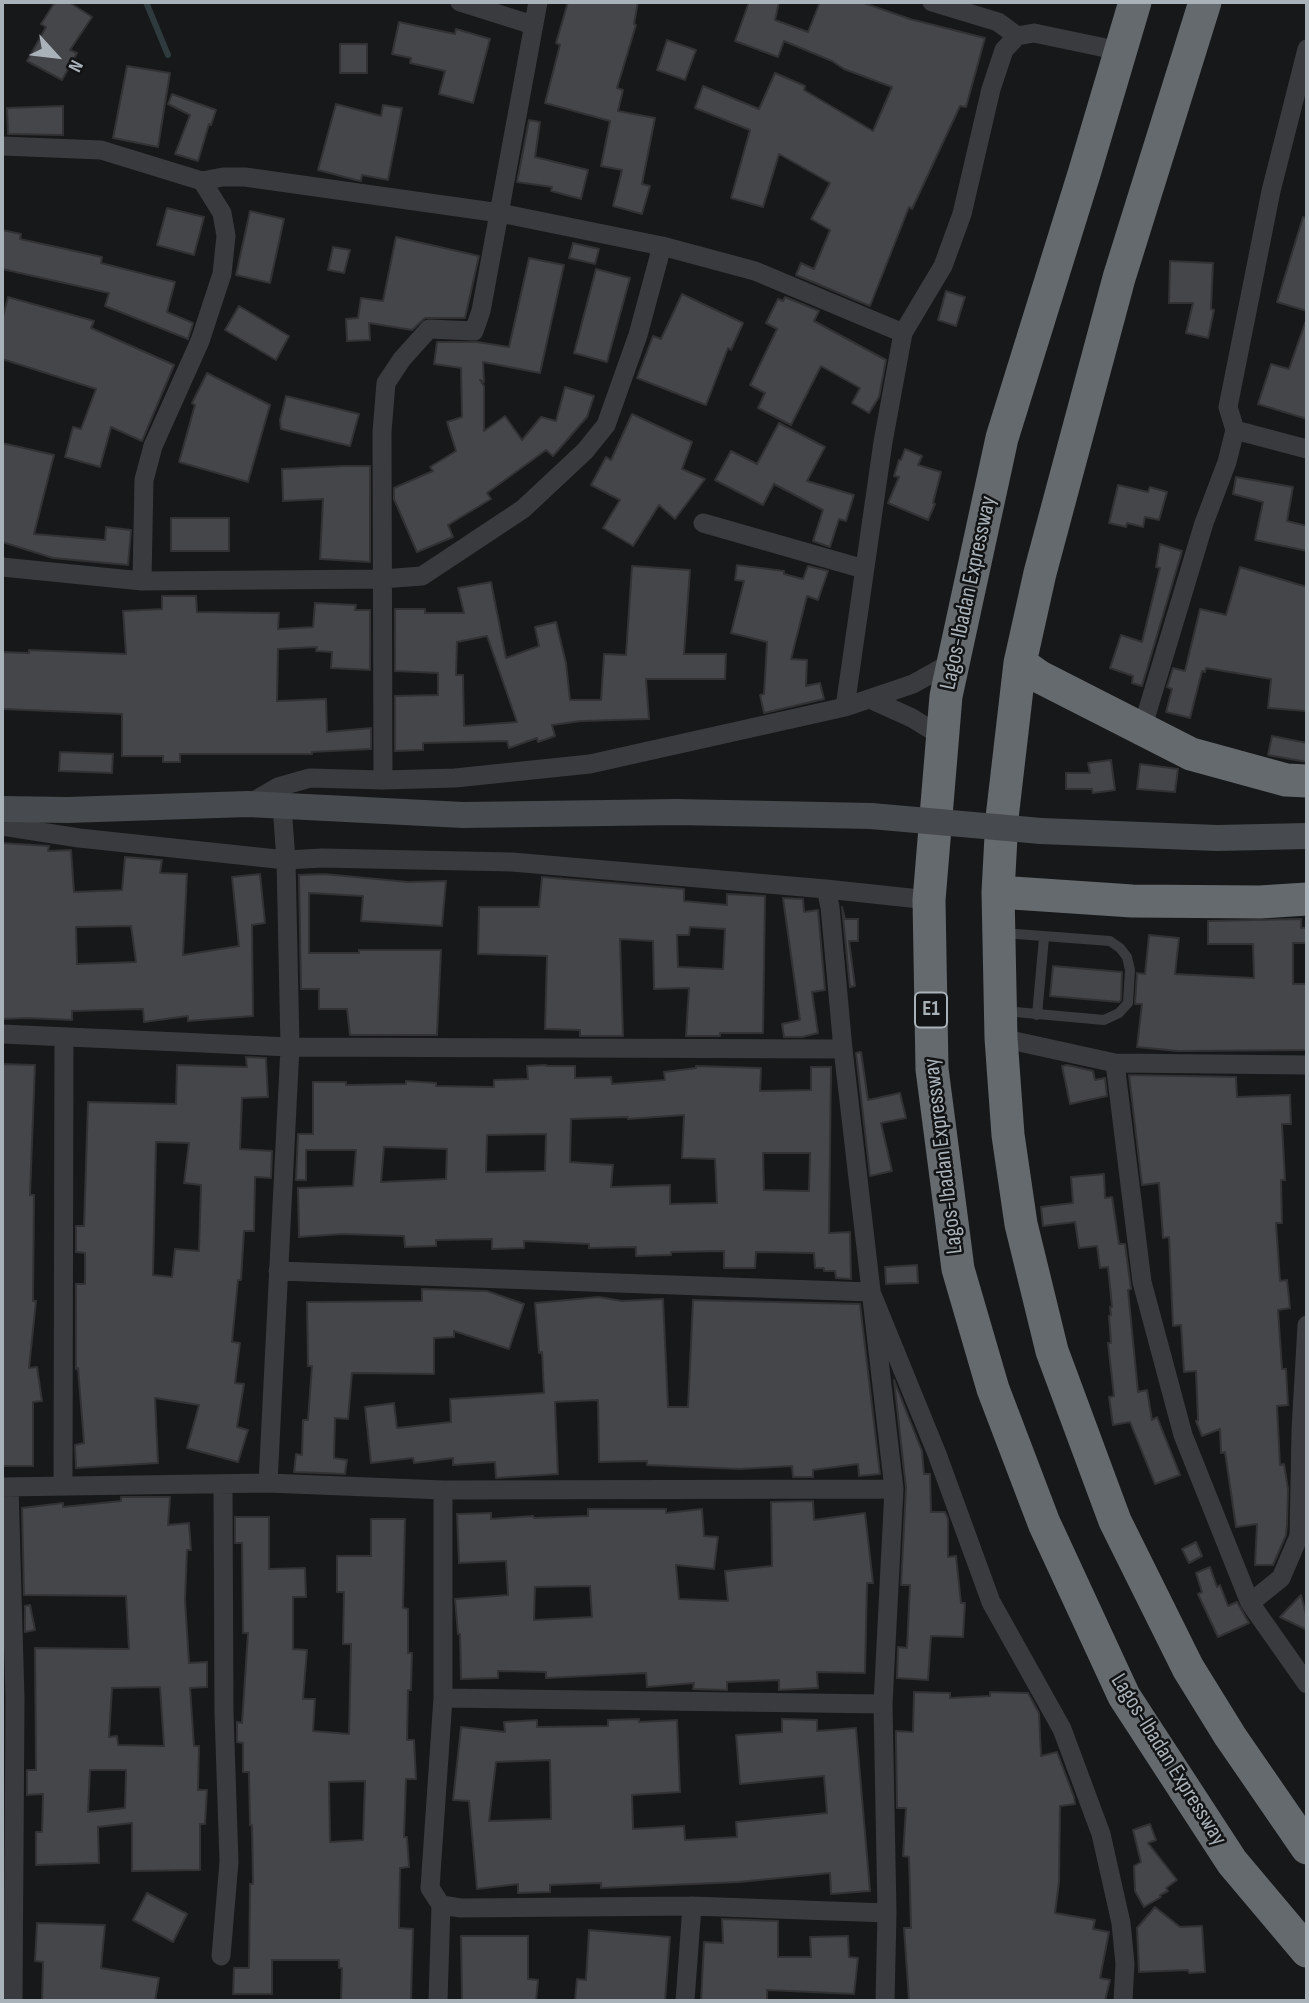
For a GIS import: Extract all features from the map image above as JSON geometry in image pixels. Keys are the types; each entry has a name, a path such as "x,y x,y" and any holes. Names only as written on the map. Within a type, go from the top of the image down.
{"highway":[{"name":"Lagos-Ibadan Expressway","path":"1135,2 1002,438 946,696 929,900 932,1069 958,1269 993,1389 1044,1523 1124,1696 1232,1861 1307,1951"},
{"path":"1205,2 1119,278 1040,573 1020,663 1002,818 998,892 1000,1024 1008,1135 1021,1224 1052,1351 1115,1521 1188,1668 1230,1737 1307,1848"},
{"path":"1020,663 1040,677 1191,754 1286,780 1307,781"},
{"path":"998,892 1132,901 1260,902 1307,899"}],"main road":[{"path":"2,809 67,810 248,804 463,815 677,812 871,816 1041,831 1217,838 1307,836"}],"street":[{"path":"460,2 533,25"},
{"path":"383,780 382,432 386,383 402,359 429,329 474,331 481,311 538,2"},
{"path":"932,2 998,22 1017,36"},
{"path":"845,707 883,442 903,333 943,267 962,214 991,89 1004,50 1017,36 1034,33 1120,51"},
{"path":"1142,729 1235,430 1227,407 1271,191 1307,48"},
{"path":"2,146 101,150 202,181 245,177 500,213 662,246 755,271 903,333"},
{"path":"142,581 144,480 153,446 200,341 222,274 226,236 222,213 202,181"},
{"path":"2,567 142,581 382,579 422,576 523,509 585,451 606,425 638,335 662,246"},
{"path":"1235,430 1307,449"},
{"path":"703,523 864,569"},
{"path":"248,804 278,787 310,778 455,778 590,764 845,707 913,684 954,662"},
{"path":"870,699 912,718 944,738"},
{"path":"268,1483 290,1047 286,860 282,806"},
{"path":"2,826 79,838 286,860 322,858 512,862 929,900"},
{"path":"826,889 894,1489 883,1704 887,1913 885,2001"},
{"path":"1000,1024 1115,1063 1307,1065"},
{"path":"2,1034 64,1039 290,1047 843,1049"},
{"path":"63,1485 64,1039"},
{"path":"1115,1063 1142,1282 1183,1435 1250,1603 1307,1684"},
{"path":"278,1271 871,1292"},
{"path":"871,1292 937,1454 991,1602 1062,1729 1101,1834 1121,1923 1125,1964 1123,2001"},
{"path":"1250,1603 1281,1578 1299,1536 1307,1325"},
{"path":"13,2001 8,1911 5,1487 268,1483 443,1490 894,1489"},
{"path":"221,1956 229,1862 224,1713 223,1485"},
{"path":"438,2001 442,1905 430,1888 443,1698 443,1490"},
{"path":"443,1698 883,1704"},
{"path":"442,1905 461,1908 692,1906 887,1913"},
{"path":"685,2001 692,1906"}],"lane":[{"path":"999,933 1110,941 1127,957 1130,970 1128,1003 1119,1013 1104,1020 1037,1015 1000,1024"},
{"path":"1037,1015 1044,938"}],"building":[{"path":"55,2 69,2 92,17 70,50 77,53 62,80 27,61 46,27 41,24"},
{"path":"568,2 638,2 636,25 617,88 623,90 618,111 655,118 642,184 650,186 642,214 613,206 622,170 601,166 610,121 545,103 560,45 556,43"},
{"path":"749,2 779,2 775,20 808,32 820,2 861,2 910,19 985,38 966,107 960,106 912,209 909,207 870,306 796,275 801,263 814,269 830,230 811,219 830,183 779,154 763,207 731,198 750,130 695,108 703,86 759,109 775,73 805,86 804,90 873,131 892,87 844,69 832,61 784,41 778,57 735,41"},
{"path":"399,22 455,34 456,29 490,39 473,103 439,94 445,71 410,63 411,58 392,54"},
{"path":"667,40 696,50 685,80 657,70"},
{"path":"340,44 367,44 367,73 340,73"},
{"path":"127,66 170,73 158,147 113,138"},
{"path":"172,94 216,110 198,161 175,154 190,115 168,104"},
{"path":"336,104 381,116 383,105 402,108 388,180 362,175 361,181 318,170"},
{"path":"63,106 63,135 8,134 7,108"},
{"path":"529,120 540,122 535,157 588,170 581,199 551,191 552,187 517,182"},
{"path":"167,208 204,217 194,255 157,245"},
{"path":"250,211 284,219 270,283 236,275"},
{"path":"1303,217 1307,218 1307,311 1277,302"},
{"path":"2,230 21,234 20,239 102,257 101,263 175,282 167,312 193,323 188,339 105,306 109,293 2,269"},
{"path":"396,237 479,256 465,318 425,318 412,330 369,323 370,340 347,341 346,319 358,318 361,298 383,301"},
{"path":"573,243 599,249 595,264 569,258"},
{"path":"333,247 350,250 344,273 328,270"},
{"path":"529,258 564,265 540,373 483,362 484,382 480,380 484,386 484,431 505,416 522,440 541,417 556,421 565,387 594,396 587,417 553,456 546,450 487,493 491,499 448,525 453,537 417,552 394,499 394,488 433,471 430,467 456,451 447,422 462,417 461,368 434,364 437,342 477,342 509,347"},
{"path":"1170,261 1213,263 1211,309 1214,310 1208,338 1186,333 1193,303 1169,303"},
{"path":"596,269 630,278 607,362 574,353"},
{"path":"946,291 965,297 956,326 938,320"},
{"path":"682,294 743,323 731,350 728,348 706,405 637,378 653,336 661,339"},
{"path":"8,297 94,321 91,328 174,365 142,441 111,427 100,467 65,457 73,427 81,429 96,389 2,359 2,321"},
{"path":"785,297 819,311 814,321 886,360 879,397 869,413 852,403 860,388 821,366 791,425 758,408 765,393 750,385 777,329 766,323 778,299 783,301"},
{"path":"239,306 289,336 276,360 225,330"},
{"path":"1305,323 1307,419 1258,404 1271,364 1289,369"},
{"path":"207,373 270,405 248,482 179,462 195,405 192,403"},
{"path":"286,396 359,414 350,446 281,429 280,420"},
{"path":"632,414 692,442 682,469 705,479 675,519 659,505 633,546 603,528 620,500 591,485 606,457 611,460"},
{"path":"779,423 825,447 807,481 854,495 846,521 839,519 830,547 813,541 823,510 774,484 763,505 715,480 731,451 757,464"},
{"path":"2,443 54,455 34,534 105,540 106,527 131,530 128,565 53,558 2,542"},
{"path":"905,449 922,456 918,465 941,472 933,503 935,504 928,520 888,503 899,477 894,476"},
{"path":"370,466 370,562 320,559 323,499 283,501 282,469"},
{"path":"1236,477 1293,487 1287,521 1307,526 1307,551 1255,540 1263,502 1233,494"},
{"path":"1118,485 1148,492 1150,487 1167,492 1159,520 1145,517 1143,527 1127,523 1126,527 1109,523"},
{"path":"171,518 229,518 229,551 171,551"},
{"path":"1160,544 1182,551 1142,686 1132,683 1133,676 1110,668 1121,635 1142,642 1160,568 1156,567"},
{"path":"737,565 784,571 784,574 803,579 808,566 828,571 818,600 807,596 791,659 807,660 806,686 820,683 824,699 764,713 760,695 764,694 767,642 731,633 744,581 735,580"},
{"path":"632,566 690,570 684,654 726,654 725,679 646,679 649,719 581,721 552,725 555,736 538,742 537,738 509,748 507,741 423,743 423,750 395,751 395,696 438,695 438,673 395,671 395,609 425,609 425,613 464,613 458,588 491,582 506,658 539,646 535,627 556,622 566,663 570,700 601,700 604,654 626,655","holes":["487,636 517,722 464,726 463,675 456,675 457,642"]},
{"path":"1240,567 1307,587 1306,711 1268,708 1271,679 1206,668 1205,672 1202,671 1190,718 1166,712 1172,689 1167,687 1173,668 1185,671 1200,609 1226,615"},
{"path":"162,596 196,596 197,612 279,613 278,629 313,627 315,603 356,605 355,610 370,610 370,670 331,668 332,652 316,651 317,647 278,649 277,701 326,699 327,732 371,728 371,749 312,754 180,754 180,762 163,762 163,756 122,756 122,714 2,709 2,652 29,653 29,650 126,654 123,611 162,609"},
{"path":"1272,736 1307,743 1307,762 1268,755"},
{"path":"60,752 113,754 112,773 59,771"},
{"path":"1111,760 1115,790 1093,793 1092,789 1066,789 1066,773 1090,773 1088,763"},
{"path":"1140,764 1178,769 1175,792 1137,789"},
{"path":"2,843 49,846 48,851 71,850 74,892 122,890 125,857 162,860 160,873 187,874 183,955 239,946 232,877 260,874 265,923 252,925 253,1016 188,1021 188,1016 144,1022 143,1009 72,1011 72,1020 2,1019","holes":["131,926 136,962 77,964 76,927"]},
{"path":"324,874 408,882 446,881 442,926 361,921 363,896 309,893 309,953 441,950 437,1035 350,1035 347,1009 319,1009 319,989 301,989 299,875"},
{"path":"542,877 684,889 684,901 727,905 727,894 765,896 763,1033 686,1036 689,988 654,989 653,941 620,939 623,1036 580,1036 580,1030 545,1029 547,956 478,954 479,907 539,907","holes":["690,927 725,929 723,969 678,967 677,935 689,935"]},
{"path":"783,898 803,899 804,912 818,910 825,990 812,992 818,1033 802,1037 784,1037 782,1024 800,1020"},
{"path":"842,907 845,919 858,919 858,941 849,941 855,986 850,987"},
{"path":"1301,919 1301,928 1307,928 1307,943 1293,943 1293,984 1307,984 1307,1050 1178,1051 1137,1047 1142,1004 1135,1004 1137,973 1145,974 1149,935 1179,938 1175,974 1254,978 1253,944 1208,944 1208,921"},
{"path":"1053,966 1122,972 1121,1000 1119,1002 1050,996"},
{"path":"861,1052 868,1100 900,1093 906,1118 881,1123 892,1171 870,1176 856,1053"},
{"path":"246,1057 266,1058 268,1097 242,1098 240,1149 272,1151 271,1178 255,1177 254,1231 244,1231 241,1280 238,1280 232,1342 240,1343 235,1383 244,1384 237,1427 248,1430 238,1462 187,1448 199,1405 155,1398 158,1463 76,1468 75,1445 84,1443 78,1368 76,1369 76,1284 85,1284 85,1253 76,1252 76,1226 84,1226 88,1102 176,1104 177,1065 247,1067","holes":["156,1142 189,1143 184,1183 201,1185 199,1251 175,1249 172,1277 153,1275"]},
{"path":"2,1064 35,1065 30,1195 34,1195 33,1301 36,1301 29,1368 37,1367 42,1401 33,1402 33,1466 2,1466"},
{"path":"527,1066 575,1066 575,1078 611,1077 612,1084 665,1080 664,1072 696,1066 761,1068 760,1091 811,1090 811,1067 831,1067 829,1233 850,1232 851,1279 836,1278 835,1271 815,1268 814,1253 756,1252 755,1268 724,1268 724,1251 636,1256 636,1247 589,1248 589,1244 524,1241 524,1248 492,1249 492,1239 436,1240 436,1246 405,1247 404,1236 342,1234 299,1237 298,1188 353,1186 356,1150 306,1150 306,1180 296,1180 298,1134 313,1134 313,1082 346,1082 346,1085 406,1084 406,1081 436,1083 436,1086 494,1087 494,1080 528,1079","holes":["684,1115 682,1158 715,1159 717,1203 670,1204 670,1185 611,1187 613,1165 570,1162 571,1119","546,1134 545,1171 486,1172 487,1135","384,1147 447,1149 446,1179 381,1182","763,1153 810,1153 809,1191 764,1190"]},
{"path":"1062,1066 1093,1071 1095,1080 1105,1078 1107,1096 1070,1104"},
{"path":"1129,1075 1236,1077 1237,1097 1290,1095 1291,1124 1282,1124 1285,1180 1281,1180 1282,1223 1276,1223 1280,1281 1287,1280 1290,1308 1278,1310 1282,1369 1286,1369 1288,1405 1277,1406 1280,1465 1284,1464 1288,1489 1287,1524 1286,1535 1273,1565 1255,1565 1257,1524 1236,1527 1225,1452 1221,1453 1220,1429 1202,1436 1196,1421 1196,1371 1184,1372 1181,1325 1173,1326 1169,1237 1163,1238 1159,1183 1142,1185"},
{"path":"1104,1174 1105,1198 1112,1197 1119,1244 1125,1244 1138,1392 1147,1390 1152,1420 1157,1417 1180,1475 1155,1484 1130,1422 1113,1425 1109,1397 1114,1396 1108,1343 1111,1343 1109,1316 1112,1307 1108,1267 1100,1268 1097,1246 1079,1248 1075,1222 1043,1226 1041,1207 1073,1203 1071,1177"},
{"path":"917,1265 918,1283 886,1284 885,1267"},
{"path":"422,1289 487,1291 524,1304 509,1349 454,1331 454,1337 434,1338 434,1374 352,1373 348,1419 335,1418 334,1458 347,1460 345,1474 294,1472 296,1454 302,1455 303,1420 308,1420 312,1366 308,1366 307,1302 422,1301"},
{"path":"599,1297 622,1301 663,1299 668,1407 688,1407 693,1300 860,1304 880,1474 859,1476 858,1464 813,1470 813,1477 793,1477 792,1466 740,1469 647,1465 647,1461 599,1462 598,1400 555,1402 558,1474 496,1478 495,1462 453,1465 453,1458 414,1463 413,1458 371,1463 365,1407 394,1403 397,1428 451,1422 450,1399 544,1393 535,1303"},
{"path":"894,1380 922,1451 924,1474 930,1474 931,1512 945,1512 948,1519 948,1557 956,1556 961,1603 965,1603 963,1637 931,1636 928,1680 897,1678 898,1647 907,1648 910,1585 901,1585 906,1488"},
{"path":"121,1497 170,1497 168,1525 189,1523 191,1550 187,1550 185,1600 189,1663 207,1662 207,1687 190,1688 194,1746 199,1746 198,1790 207,1790 205,1824 200,1824 200,1870 132,1871 132,1823 98,1827 99,1863 36,1865 36,1832 42,1832 43,1794 27,1795 27,1770 36,1770 35,1648 129,1649 126,1596 24,1595 22,1508 121,1501","holes":["160,1687 164,1746 118,1745 117,1736 109,1737 112,1688","90,1770 126,1770 125,1808 88,1812"]},
{"path":"813,1501 814,1520 865,1513 873,1583 867,1583 865,1673 817,1672 818,1688 779,1690 779,1680 727,1682 727,1690 693,1689 694,1683 647,1687 646,1673 546,1678 546,1672 498,1671 498,1678 461,1679 460,1634 455,1599 508,1595 506,1561 459,1563 457,1514 491,1513 491,1519 588,1516 588,1509 666,1509 666,1513 702,1509 704,1536 718,1537 714,1569 676,1565 679,1599 728,1601 725,1571 772,1566 771,1502","holes":["590,1586 592,1617 534,1620 535,1587"]},
{"path":"235,1517 269,1517 269,1569 305,1568 306,1597 293,1597 293,1649 307,1650 303,1699 315,1699 313,1731 349,1734 351,1644 343,1644 344,1592 337,1592 337,1556 371,1556 371,1519 405,1519 403,1608 408,1609 408,1653 412,1653 407,1740 414,1740 416,1779 406,1779 404,1837 407,1837 409,1867 400,1868 399,1928 413,1929 411,2001 341,2001 342,1968 339,1968 339,1960 272,1960 272,1994 233,1994 234,1968 249,1968 250,1884 253,1884 249,1772 243,1772 243,1743 237,1742 237,1722 242,1723 248,1633 243,1633 242,1543 235,1543","holes":["365,1781 363,1840 330,1842 329,1782"]},
{"path":"1196,1542 1202,1556 1189,1563 1182,1549"},
{"path":"1210,1567 1228,1606 1237,1602 1249,1623 1218,1637 1198,1594 1202,1592 1196,1573"},
{"path":"1301,1595 1307,1618 1307,1630 1280,1617"},
{"path":"30,1605 35,1630 25,1632 25,1606"},
{"path":"914,1692 950,1693 950,1698 990,1696 990,1692 1028,1693 1039,1713 1041,1756 1057,1752 1075,1804 1060,1806 1059,1882 1055,1913 1095,1920 1093,1929 1109,1932 1100,1978 1110,1980 1105,2001 909,2001 904,1928 911,1928 909,1857 903,1856 906,1808 897,1808 896,1731 913,1732"},
{"path":"782,1719 817,1720 817,1731 856,1728 870,1891 831,1894 830,1873 739,1882 601,1888 601,1883 550,1885 550,1892 518,1893 518,1884 477,1889 469,1801 453,1800 461,1727 505,1732 504,1722 537,1720 537,1727 608,1726 608,1720 677,1720 680,1792 632,1795 633,1829 684,1826 685,1840 737,1837 736,1822 827,1813 824,1776 740,1784 736,1735 782,1732","holes":["550,1760 551,1819 489,1821 496,1762"]},
{"path":"1150,1824 1156,1840 1148,1843 1177,1880 1166,1888 1168,1891 1160,1895 1161,1897 1144,1907 1135,1891 1134,1866 1141,1862 1133,1830"},
{"path":"147,1893 187,1914 173,1942 133,1920"},
{"path":"1155,1907 1180,1927 1202,1926 1205,1972 1139,1972 1137,1928"},
{"path":"722,1919 778,1921 778,1957 811,1957 810,1937 848,1936 849,1957 858,1958 854,1994 767,1990 767,2001 701,2001 704,1942 723,1943"},
{"path":"37,1923 105,1925 101,1968 159,1978 155,2001 42,2001 43,1962 35,1961"},
{"path":"589,1930 670,1937 665,2001 575,2001 577,1979 586,1980"},
{"path":"461,1936 528,1936 528,1979 538,1980 536,2001 462,2001"}],"waterway":[{"path":"146,2 168,55"}]}
